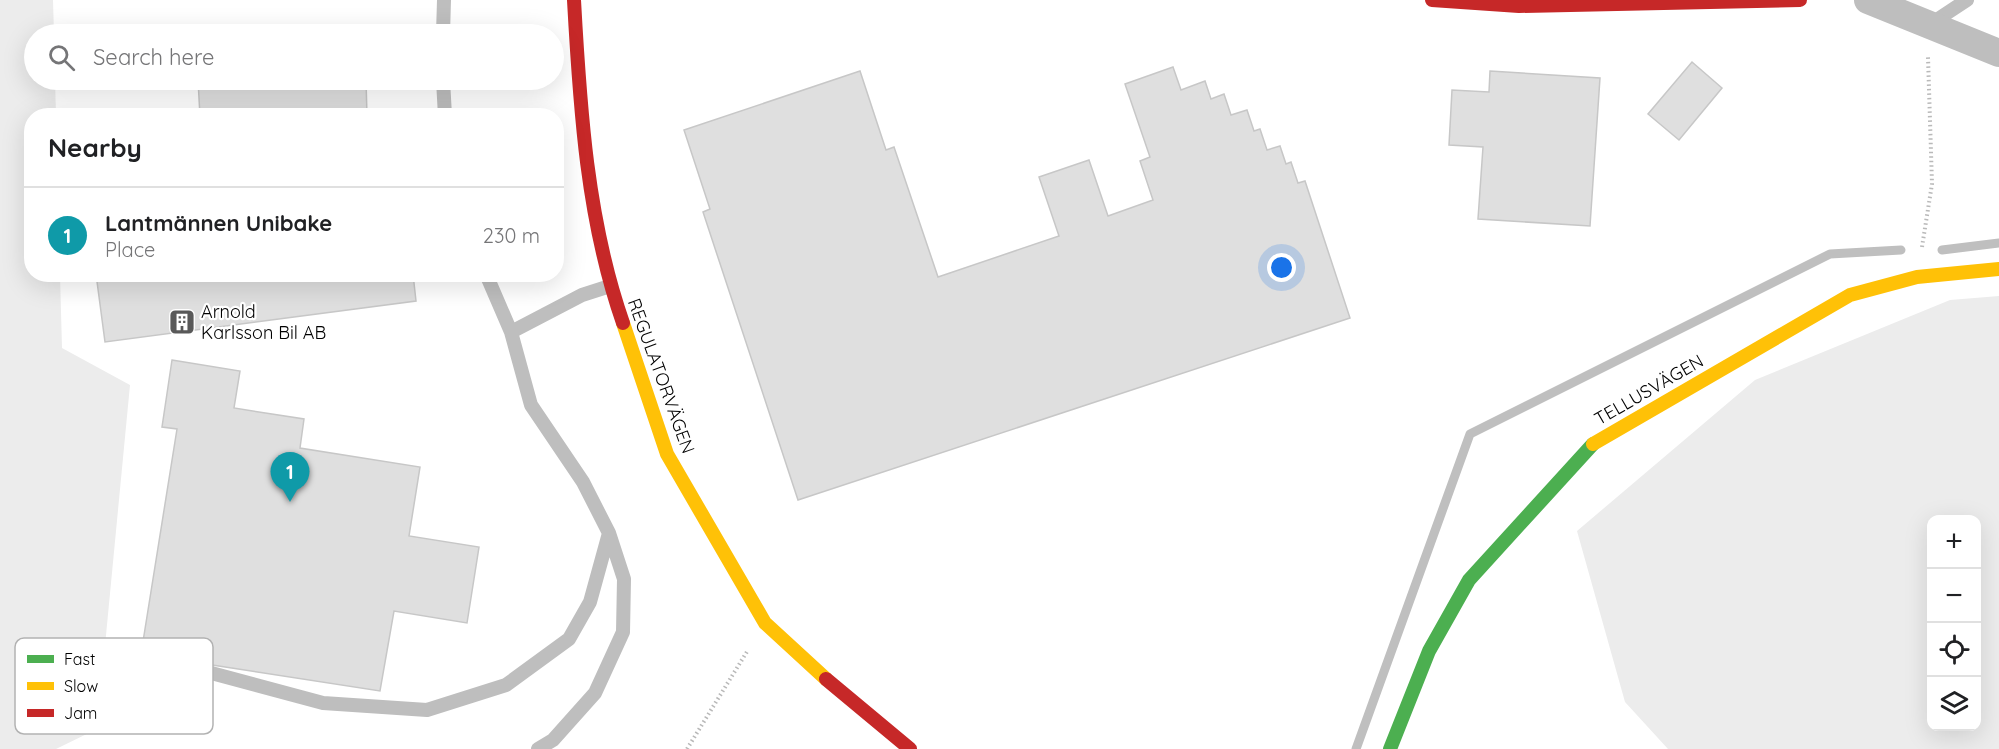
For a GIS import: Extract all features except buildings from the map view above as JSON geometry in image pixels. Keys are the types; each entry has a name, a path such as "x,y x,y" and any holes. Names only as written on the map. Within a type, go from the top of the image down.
{"street":[{"name":"REGULATORVÄGEN","path":"574,0 581,127 610,286 667,454 765,623 847,699 910,749"},
{"path":"1432,0 1519,6 1800,0"},
{"path":"1868,0 1928,26 1999,52"},
{"name":"TELLUSVÄGEN","path":"1390,749 1429,651 1469,580 1598,440 1850,295 1917,278 1999,269"}],"lane":[{"path":"443,24 444,0"},
{"path":"1928,26 1967,0"},
{"path":"444,90 445,108"},
{"path":"490,282 512,332 531,405 583,482 609,533 624,579 623,632 595,693 553,740 538,749"},
{"path":"512,332 582,295 610,286"},
{"path":"213,673 323,703 427,710 506,685 569,639 590,602 609,533"}],"path":[{"path":"1917,278 1932,183 1928,26"},
{"path":"687,749 765,623"}],"shaded area":[{"path":"0,0 53,0 54,24 24,24 24,90 55,90 56,108 24,108 24,282 60,282 62,348 130,385 106,638 15,638 15,734 87,734 56,749 0,749"},
{"path":"1999,296 1999,749 1668,749 1625,702 1577,531 1755,380 1950,300"}],"waterway":[{"path":"1942,250 1999,243"},
{"path":"1356,749 1470,434 1830,254 1901,250"}],"traffic: fast":[{"path":"1390,749 1429,651 1469,580 1593,444"}],"traffic: slow":[{"path":"1593,444 1850,295 1917,277 1999,269"},
{"path":"623,323 667,454 765,623 826,679"}],"traffic: jam":[{"path":"574,0 579,82 593,204 611,284 623,323"},
{"path":"1432,0 1519,6 1800,0"},
{"path":"826,679 910,749"}],"place":[{"name":"Arnold Karlsson Bil AB","path":"182,322"},
{"name":"Lantmännen Unibake","path":"290,502"}]}
